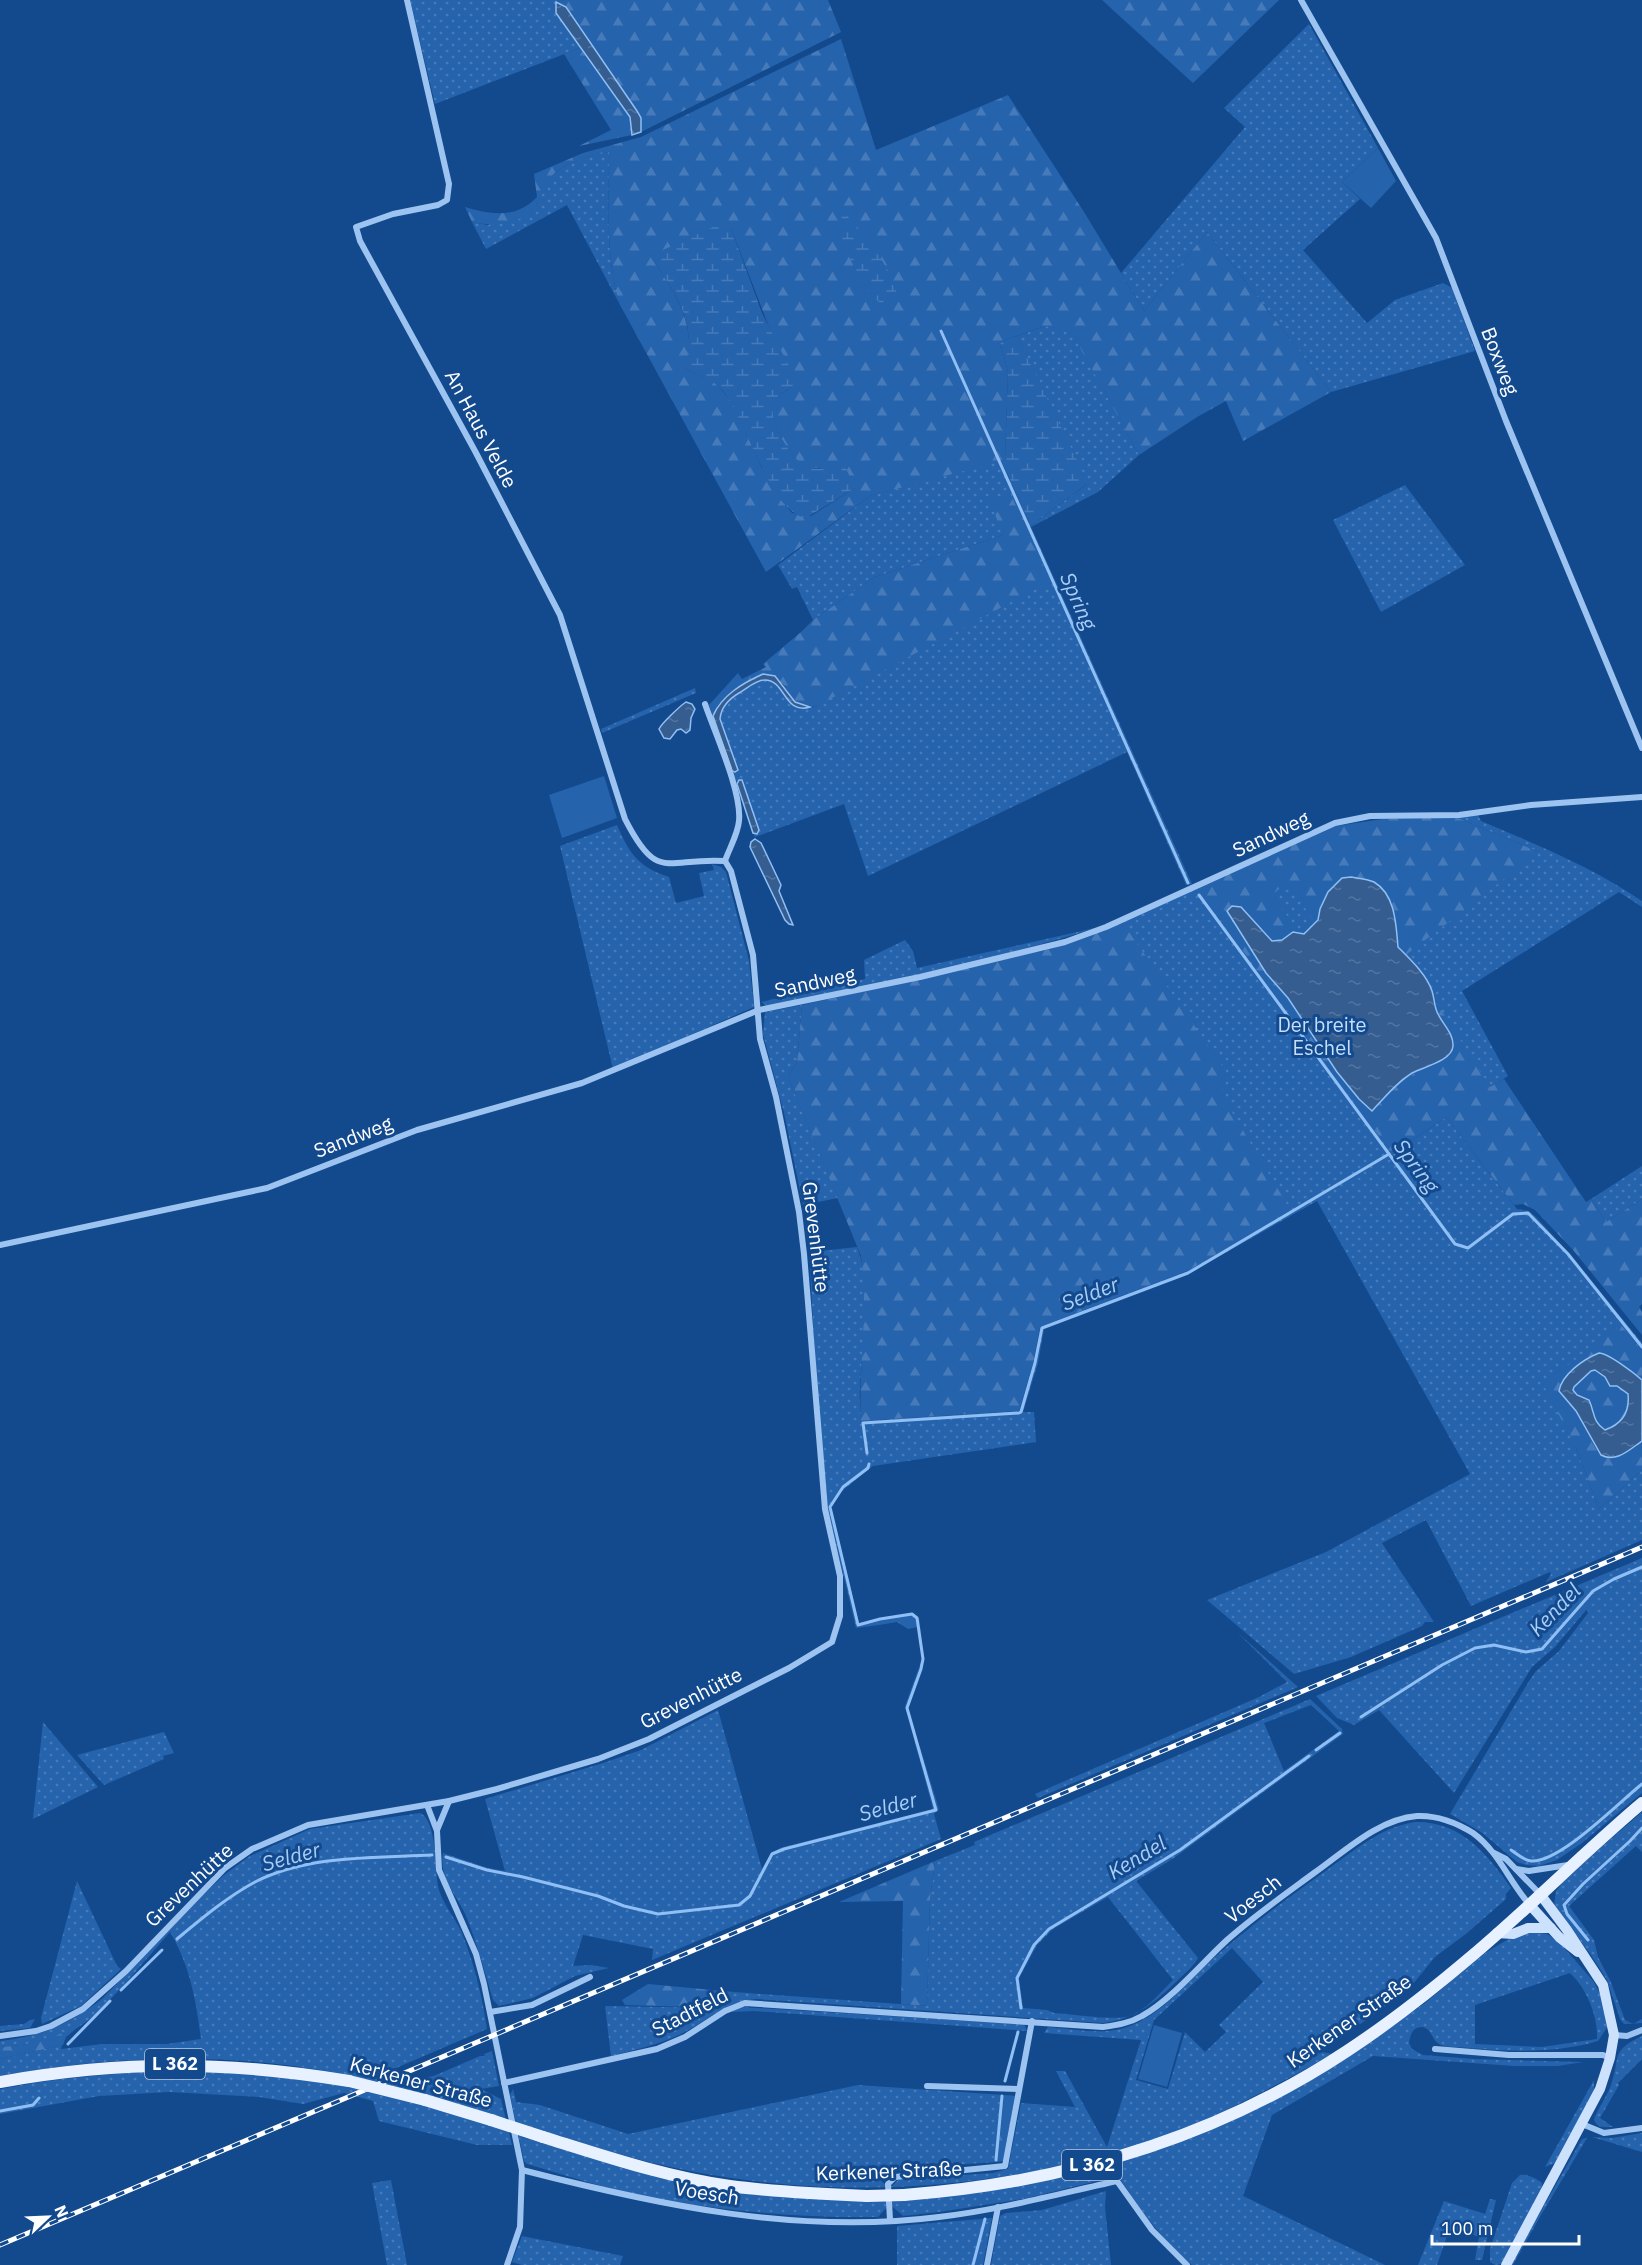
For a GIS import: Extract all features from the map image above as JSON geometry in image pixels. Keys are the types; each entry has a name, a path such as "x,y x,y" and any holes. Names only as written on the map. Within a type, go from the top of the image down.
{"main road":[{"name":"Kerkener Straße","path":"0,2082 88,2069 190,2064 276,2070 349,2081 425,2100 543,2138 658,2171 728,2185 807,2194 867,2196 904,2195 999,2185 1064,2172 1141,2151 1228,2117 1299,2080 1347,2051 1441,1981 1642,1803"}],"street":[{"name":"An Haus Velde","path":"406,0 449,184 447,200 438,205 393,214 356,227 360,241 476,451 560,615 625,819 637,842 650,857 667,865 710,860 725,861"},
{"name":"Boxweg","path":"1301,0 1436,238 1506,421 1642,748"},
{"path":"705,704 732,782 737,804 739,822 725,861 731,871 753,955 759,1010"},
{"name":"Sandweg","path":"0,1245 267,1188 417,1130 582,1083 759,1010 920,977 1065,942 1106,927 1335,823 1370,816 1459,815 1531,806 1642,797"},
{"name":"Grevenhütte","path":"0,2036 27,2033 51,2026 83,2009 126,1971 225,1868 252,1849 308,1825 449,1801 598,1759 649,1739 789,1668 832,1641 840,1616 840,1576 825,1509 804,1254 799,1212 778,1108 760,1039 759,1010"},
{"path":"437,1831 449,1801"},
{"path":"427,1805 437,1831 439,1870 476,1954 522,2170 520,2227 507,2265"},
{"name":"Voesch","path":"895,2012 1103,2027 1131,2022 1164,2000 1253,1918 1355,1844 1389,1824 1416,1816 1442,1820 1472,1833 1494,1853 1506,1859 1540,1894"},
{"name":"Voesch","path":"1494,1853 1517,1891 1529,1904"},
{"path":"1515,1869 1529,1871 1572,1865"},
{"path":"1506,2265 1600,2089 1610,2058 1614,2035 1603,1985 1540,1894"},
{"path":"1529,1904 1551,1928 1585,1957"},
{"path":"1497,1933 1513,1934 1528,1928 1551,1928"},
{"path":"490,2012 532,2005 590,1977"},
{"name":"Stadtfeld","path":"504,2083 657,2049 685,2037 725,2011 745,2003 895,2012"},
{"path":"890,2220 888,2184 895,2177 1005,2166 1032,2021"},
{"path":"1614,2035 1627,2036 1642,2031"},
{"path":"1435,2049 1509,2055 1603,2055 1610,2058"},
{"path":"927,2086 1019,2090"},
{"path":"1582,2124 1604,2133 1642,2128"},
{"name":"Voesch","path":"522,2170 603,2191 724,2214 841,2223 938,2217 998,2207 1117,2181 1152,2230 1187,2265"},
{"path":"987,2265 998,2207"}],"green space":[{"path":"410,0 565,0 556,2 556,13 580,48 435,104"},
{"path":"565,0 828,0 841,32 641,132 641,118 637,111 566,7 556,2"},
{"path":"1102,0 1279,0 1193,83"},
{"path":"1309,24 1378,148 1342,182 1360,199 1303,250 1367,323 1395,300 1443,283 1452,288 1475,351 1331,392 1207,232 1144,311 1121,273 1245,127 1224,108"},
{"path":"841,39 876,150 1008,95 1084,212 1144,311 1207,232 1331,392 1243,441 1226,401 1139,455 1071,331 1045,326 1000,342 1008,372 1005,460 870,496 766,572 619,303 610,247 609,152 575,161 557,171 550,178 532,210 517,220 500,224 472,222 465,207 494,213 521,209 537,197 534,174 583,153 641,137","holes":["731,228 792,387 777,396 772,408 776,427 786,446 805,466 827,470 855,488 811,516 792,513 782,501 762,468 733,404 720,388 714,382 686,369 689,344 685,318 676,296 650,256"]},
{"path":"580,48 630,117 632,135 579,146 611,130 564,54"},
{"path":"1378,148 1396,181 1371,208 1342,182"},
{"path":"609,152 610,247 619,303 567,205 486,249 472,222 488,225 537,204 544,187 555,172 585,158"},
{"path":"840,210 862,233 891,276 896,292 893,306 884,305 875,299 859,276 842,238"},
{"path":"726,221 731,228 762,313 795,378 792,387 779,395 774,402 774,419 782,440 796,458 811,468 828,468 844,464 855,488 806,518 793,512 781,500 722,390 686,369 689,345 685,318 676,296 650,256"},
{"path":"1045,326 1071,330 1139,455 1098,492 1031,527 1192,884 1186,885 1127,752 868,876 844,804 755,837 753,833 757,834 732,771 720,719 727,705 740,691 765,680 776,683 786,699 793,705 802,708 816,707 1003,535 875,577 813,620 797,587 792,589 778,565 870,496 1001,460 1031,526 1087,484 1017,336"},
{"path":"1017,336 1088,483 1031,526 1001,460 1005,459 1008,372 1000,342"},
{"path":"1405,485 1465,565 1381,612 1333,520"},
{"path":"1010,493 1051,581 815,707 795,702 783,684 763,674 734,690 713,716 709,705 738,673 742,679 766,667 763,664 813,620 875,577 1003,535 989,499"},
{"path":"695,688 696,693 602,733 601,729"},
{"path":"604,776 617,818 562,838 549,795"},
{"name":"Der breite Eschel","path":"1478,815 1481,821 1543,847 1603,877 1642,901 1642,907 1619,892 1462,991 1508,1076 1399,1147 1392,1154 1446,1117 1517,1209 1529,1211 1536,1217 1569,1253 1642,1343 1642,1350 1621,1326 1576,1448 1599,1509 1642,1470 1642,1540 1546,1582 1550,1572 1471,1606 1426,1520 1382,1543 1434,1622 1425,1622 1422,1626 1351,1657 1294,1674 1207,1600 1326,1552 1470,1474 1317,1201 1188,1274 1044,1329 1038,1363 1023,1412 1034,1412 1036,1442 873,1466 837,1495 831,1507 859,1623 913,1613 919,1618 924,1659 908,1709 939,1809 934,1814 941,1839 652,1960 653,1949 583,1935 573,1966 591,1965 609,1968 575,1976 533,1998 499,2006 493,2000 467,1918 446,1879 442,1862 443,1853 488,1868 505,1871 485,1799 641,1750 718,1710 762,1869 771,1853 780,1848 933,1809 905,1706 922,1659 917,1620 878,1621 879,1625 856,1628 828,1510 816,1377 809,1249 830,1250 857,1247 865,1281 866,1299 860,1392 861,1421 1019,1411 1033,1364 1040,1327 1187,1271 1221,1101 1122,922 1197,888 1203,894 1334,832 1539,852 1456,817"},
{"path":"1456,817 1539,852 1406,955 1398,947 1395,918 1342,878 1328,892 1316,924 1288,883 1272,894 1299,933 1293,932 1282,940 1272,941 1241,907 1232,906 1227,912 1228,916 1266,973 1288,998 1337,1072 1372,1111 1404,1080 1443,1059 1443,1020 1435,1008 1435,1000 1490,1087 1504,1079 1586,1202 1591,1199 1606,1222 1642,1199 1642,1304 1639,1307 1642,1312 1642,1335 1573,1250 1535,1210 1523,1204 1514,1205 1446,1117 1392,1154 1197,888 1336,826 1383,819"},
{"path":"617,825 626,844 642,864 669,877 676,903 704,896 699,873 714,870 712,864 721,867 726,872 749,961 754,1007 613,1069 560,846"},
{"path":"1122,922 1230,1077 1222,1087 1223,1097 1291,1211 1187,1271 1040,1327 1033,1364 1019,1411 861,1421 864,1297 861,1256 788,1077 797,1062 802,1005 1054,948"},
{"path":"1095,928 974,962 769,1007 761,1002 865,979 864,960 905,940 913,951 917,968"},
{"path":"802,1005 797,1062 788,1077 838,1198 803,1205 784,1113 763,1034 765,1012"},
{"path":"1642,1166 1642,1199 1606,1222 1591,1199"},
{"path":"1621,1325 1642,1350 1642,1380 1599,1353 1569,1373 1559,1391 1576,1411 1601,1455 1623,1454 1642,1441 1642,1470 1599,1509 1576,1448 1543,1384"},
{"path":"1595,1370 1605,1377 1610,1386 1617,1386 1628,1394 1628,1407 1624,1417 1616,1425 1605,1430 1595,1420 1589,1400 1577,1395 1573,1390 1591,1371"},
{"path":"1642,1558 1642,1793 1582,1843 1557,1860 1539,1866 1517,1862 1481,1832 1450,1814 1529,1681 1536,1671 1559,1651 1588,1613 1587,1609 1555,1647 1532,1667 1454,1793 1379,1710 1354,1725 1337,1718 1316,1696"},
{"path":"913,1615 917,1620 917,1627 908,1629 897,1622 879,1625 878,1621"},
{"path":"1238,1633 1298,1687 1038,1798 1035,1794 1259,1697 1287,1682"},
{"path":"1310,1699 1342,1729 1343,1734 1174,1858 1136,1881 1198,1958 1190,1969 1154,2002 1140,2011 1173,1980 1108,1897 1053,1929 1037,1945 1019,1978 1023,2008 1093,2017 1129,2016 1103,2023 756,1999 725,2008 671,2039 611,2056 605,2006 723,2008 734,1992 927,2006 930,1900 935,1861 975,1845 974,1842","holes":["1311,1705 1339,1731 1284,1771 1264,1723"]},
{"path":"43,1722 98,1787 33,1819"},
{"path":"164,1732 174,1753 163,1756 164,1759 104,1785 77,1755"},
{"path":"1642,1812 1642,1852 1636,1846 1569,1906 1594,1940 1598,1957 1610,1980 1625,2020 1632,2024 1624,2024 1620,2019 1607,1980 1554,1906 1556,1891 1567,1877"},
{"path":"420,1813 426,1817 430,1825 438,1886 461,1931 470,1955 487,2029 389,2071 378,2078 404,2085 436,2075 480,2056 485,2056 484,2054 492,2051 499,2086 481,2089 501,2099 506,2120 395,2086 326,2071 245,2061 163,2059 122,2061 40,2069 0,2076 0,2059 62,2045 61,2049 102,2044 167,2044 201,2039 191,1984 183,1958 170,1932 111,1998 81,2025 48,2040 0,2047 0,2041 41,2033 54,2028 78,2016 102,1999 198,1900 224,1875 250,1856 310,1829"},
{"path":"1415,1822 1431,1823 1459,1833 1482,1851 1511,1888 1506,1894 1506,1899 1435,1957 1408,1990 1321,2052 1333,2054 1227,2109 1150,2142 1077,2162 973,2181 881,2187 834,2187 741,2179 673,2168 520,2125 522,2137 603,2161 789,2196 1003,2188 1066,2177 1117,2163 1351,2055 1425,2003 1485,1953 1517,1934 1529,1931 1547,1934 1559,1942 1594,1982 1604,2002 1608,2026 1598,2041 1567,2048 1534,2051 1451,2047 1438,2043 1428,2030 1419,2027 1414,2030 1409,2043 1412,2049 1423,2055 1583,2062 1558,2066 1514,2066 1373,2056 1272,2115 1243,2196 1385,2265 1192,2265 1161,2234 1118,2176 1023,2199 939,2212 903,2216 893,2207 887,2207 878,2217 824,2216 744,2211 647,2197 612,2189 527,2164 524,2161 510,2095 513,2089 516,2102 540,2105 628,2134 858,2085 1004,2095 997,2162 922,2167 880,2174 880,2180 887,2186 892,2186 899,2179 993,2173 1008,2169 1021,2103 1075,2107 1056,2071 1065,2071 1107,2147 1141,2040 1044,2033 1048,2027 1110,2031 1142,2021 1162,2007 1222,1950 1281,1903 1369,1840","holes":["1232,1948 1263,1982 1219,2025 1226,2032 1205,2052 1185,2032 1168,2089 1136,2080 1154,2020","1570,1973 1582,1987 1590,2003 1596,2021 1597,2039 1542,2047 1475,2044 1475,2005"]},
{"path":"935,1861 930,1900 927,2006 901,2004 903,1901 839,1902"},
{"path":"77,1881 117,1966 121,1969 81,2006 42,2024 41,2018"},
{"path":"648,1984 734,1992 724,2008 625,2005 622,2000"},
{"path":"741,2007 1024,2024 1027,2031 754,2011 731,2012"},
{"path":"35,2019 30,2028 0,2031 0,2026 24,2024"},
{"path":"83,2023 66,2037 63,2045 0,2059 0,2047 43,2040"},
{"path":"1154,2025 1182,2033 1167,2087 1138,2079"},
{"path":"1642,2036 1642,2059 1618,2083 1619,2085 1600,2118 1613,2127 1599,2126 1594,2119 1611,2085 1618,2055 1625,2046"},
{"path":"169,2071 231,2072 292,2077 375,2093 509,2132 512,2145 477,2145 379,2121 373,2101 344,2093 303,2104 259,2097 169,2092 99,2096 0,2114 0,2089 84,2077"},
{"path":"1594,2080 1594,2097 1555,2163 1545,2167"},
{"path":"1004,2095 1015,2096 1003,2161 997,2162"},
{"path":"1642,2133 1642,2152 1592,2137 1612,2138"},
{"path":"1587,2138 1513,2265 1510,2265 1582,2139"},
{"path":"1520,2175 1529,2176 1542,2183 1542,2189 1501,2264 1495,2265 1490,2262 1490,2249 1512,2183"},
{"path":"391,2180 407,2265 387,2265 372,2183"},
{"path":"1106,2191 1105,2207 1111,2265 991,2265 1000,2216 1006,2213 1042,2210"},
{"path":"1490,2199 1496,2200 1482,2260 1475,2260 1479,2237 1463,2231 1447,2236 1437,2265 1418,2265 1444,2201 1485,2214"},
{"path":"992,2218 983,2265 897,2265 897,2226"},
{"path":"522,2236 623,2256 620,2265 522,2265 512,2262"}],"water":[{"path":"556,2 566,7 637,111 641,118 641,132 632,135 630,117 556,13"},
{"path":"763,674 775,676 795,702 810,707 795,706 789,702 777,685 764,680 754,683 732,698 724,707 720,719 738,770 735,772 732,771 713,716 734,690"},
{"path":"686,702 692,704 695,709 691,718 690,730 686,733 681,729 677,730 670,739 664,738 659,729"},
{"path":"739,780 742,780 759,830 757,834 753,833 737,784"},
{"path":"755,839 761,843 781,885 779,891 793,925 785,920 750,847 751,842"},
{"path":"1351,877 1374,882 1387,895 1394,912 1398,947 1426,979 1432,991 1435,1007 1453,1041 1448,1056 1406,1077 1372,1111 1337,1072 1288,998 1266,973 1227,911 1232,906 1241,907 1272,941 1282,940 1293,932 1304,934 1318,920 1320,909 1328,892 1342,878"},
{"path":"1599,1353 1608,1356 1642,1380 1642,1441 1617,1456 1601,1455 1576,1411 1559,1391 1569,1373","holes":["1595,1370 1605,1377 1610,1386 1617,1386 1628,1394 1628,1407 1624,1417 1616,1425 1605,1430 1596,1420 1589,1400 1577,1395 1573,1390 1591,1371"]}],"waterway":[{"name":"Spring","path":"941,331 1188,883"},
{"name":"Spring","path":"1199,895 1455,1244 1468,1248 1513,1214 1528,1213 1568,1254 1642,1347"},
{"name":"Selder","path":"867,1453 863,1423 1021,1412 1042,1328 1188,1273 1389,1154"},
{"name":"Selder","path":"446,1857 487,1870 598,1896 624,1906 658,1914 739,1905 750,1896 772,1854 936,1810 907,1708 923,1659 917,1618 912,1614 858,1625 830,1507 843,1487 868,1468 869,1464"},
{"name":"Kendel","path":"1361,1717 1442,1665 1475,1648 1494,1645 1526,1652 1542,1649 1593,1591 1642,1567"},
{"name":"Kendel","path":"1316,1750 1340,1733"},
{"name":"Kendel","path":"1021,2008 1017,1978 1034,1945 1049,1929 1180,1850 1309,1756"},
{"path":"1511,1850 1531,1861 1543,1859 1557,1852 1573,1843 1642,1784"},
{"path":"1588,1940 1567,1914 1564,1905 1642,1828"},
{"name":"Selder","path":"177,1939 234,1894 275,1873 319,1862 432,1855"},
{"name":"Selder","path":"121,1990 162,1950"},
{"name":"Selder","path":"68,2044 110,2001"},
{"name":"Kendel","path":"1005,2081 1018,2032"},
{"name":"Kendel","path":"996,2160 1002,2096"},
{"name":"Selder","path":"0,2111 33,2105 39,2098"},
{"name":"Kendel","path":"973,2265 985,2219"}],"railway":[{"path":"0,2245 1642,1547"}]}
